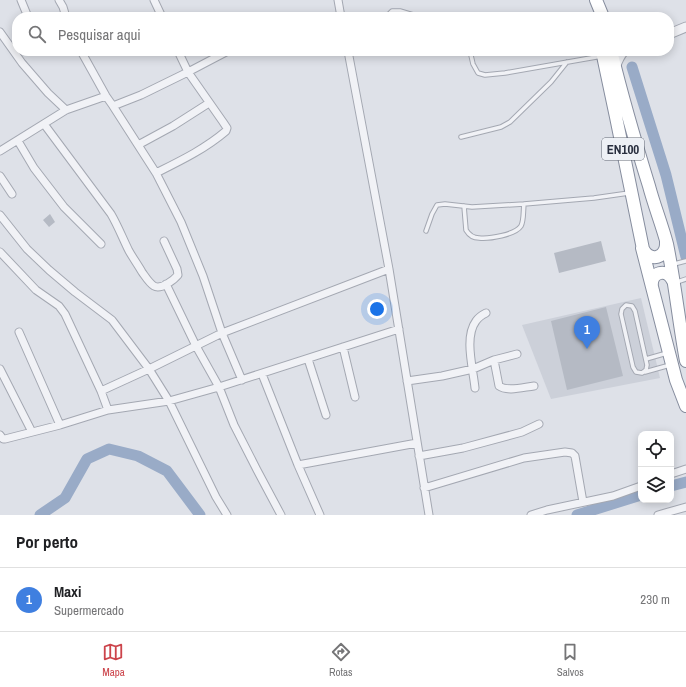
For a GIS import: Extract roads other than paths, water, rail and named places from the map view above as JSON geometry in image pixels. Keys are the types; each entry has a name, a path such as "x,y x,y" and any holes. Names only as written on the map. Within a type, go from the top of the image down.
{"highway":[{"path":"592,0 594,12"},
{"path":"596,0 601,12"},
{"name":"EN100","path":"606,56 642,247 670,359 686,406"},
{"name":"EN100","path":"607,56 615,68 648,185 666,242 671,265 680,280 685,355"},
{"path":"642,247 644,253 648,256 658,257 664,252 666,242"},
{"path":"652,287 652,280 654,276 659,273 668,274 672,278 680,280"}],"street":[{"path":"21,0 26,12"},
{"path":"59,0 64,12"},
{"path":"154,0 160,12"},
{"path":"338,0 340,12"},
{"path":"674,32 686,27"},
{"path":"0,32 12,49"},
{"path":"17,56 48,93 66,110"},
{"path":"84,56 106,96 156,173 181,222 203,276 222,332 242,380"},
{"path":"156,173 210,143 226,131 227,128 188,72 180,56"},
{"path":"113,106 141,95 218,56"},
{"path":"349,56 389,268 429,515"},
{"path":"615,68 621,56"},
{"path":"0,151 66,110 106,96"},
{"path":"138,145 173,126 209,103"},
{"path":"44,124 111,214 129,251 148,281 154,286 158,287 166,284 178,275 164,241"},
{"path":"18,141 34,168 64,208 101,244"},
{"path":"0,176 12,194"},
{"path":"0,215 27,249 49,270 112,320 149,369 169,401 227,515"},
{"path":"0,252 36,290 59,306 65,314 101,391 108,410"},
{"path":"101,391 149,369 222,332 389,268"},
{"path":"166,284 196,346 219,387 234,425 256,470 281,515"},
{"path":"475,388 470,350 471,330 476,320 486,313"},
{"path":"0,435 3,439 5,439 60,425 108,410 169,401 262,374 399,329"},
{"path":"19,332 60,425"},
{"path":"343,347 355,397"},
{"path":"407,381 442,376 473,369 494,360 517,354"},
{"path":"308,359 326,415"},
{"path":"494,360 499,386 503,389 534,386"},
{"path":"0,369 32,432"},
{"path":"262,374 298,465 320,515"},
{"path":"419,456 463,448 522,432 540,424"},
{"path":"298,465 417,443"},
{"path":"424,488 524,458 565,452 572,453 575,456 583,502"},
{"path":"674,473 686,469"},
{"path":"531,515 547,510 613,496 638,487"},
{"path":"658,515 686,507"}],"lane":[{"path":"391,12 403,12"},
{"path":"471,56 473,64 478,73 485,75 568,62 593,56"},
{"path":"461,136 501,127 510,122 551,82 568,62"},
{"path":"426,231 437,205 445,204 472,207 524,204 594,198 632,192"},
{"path":"464,206 466,230 471,235 479,238 495,237 514,232 520,228 523,220 524,204"},
{"path":"671,265 685,261"},
{"path":"642,372 647,368 646,359 635,310 632,306 626,305 622,308 621,314 633,367 636,372 642,372 670,359"},
{"path":"646,359 670,359"}],"waterway":[{"path":"632,67 666,175 686,257"},
{"path":"40,515 65,498 87,459 109,449 138,456 167,471 200,515"},
{"path":"674,485 686,482"},
{"path":"577,515 638,496"}],"place":[{"name":"Maxi","path":"587,349"}]}
